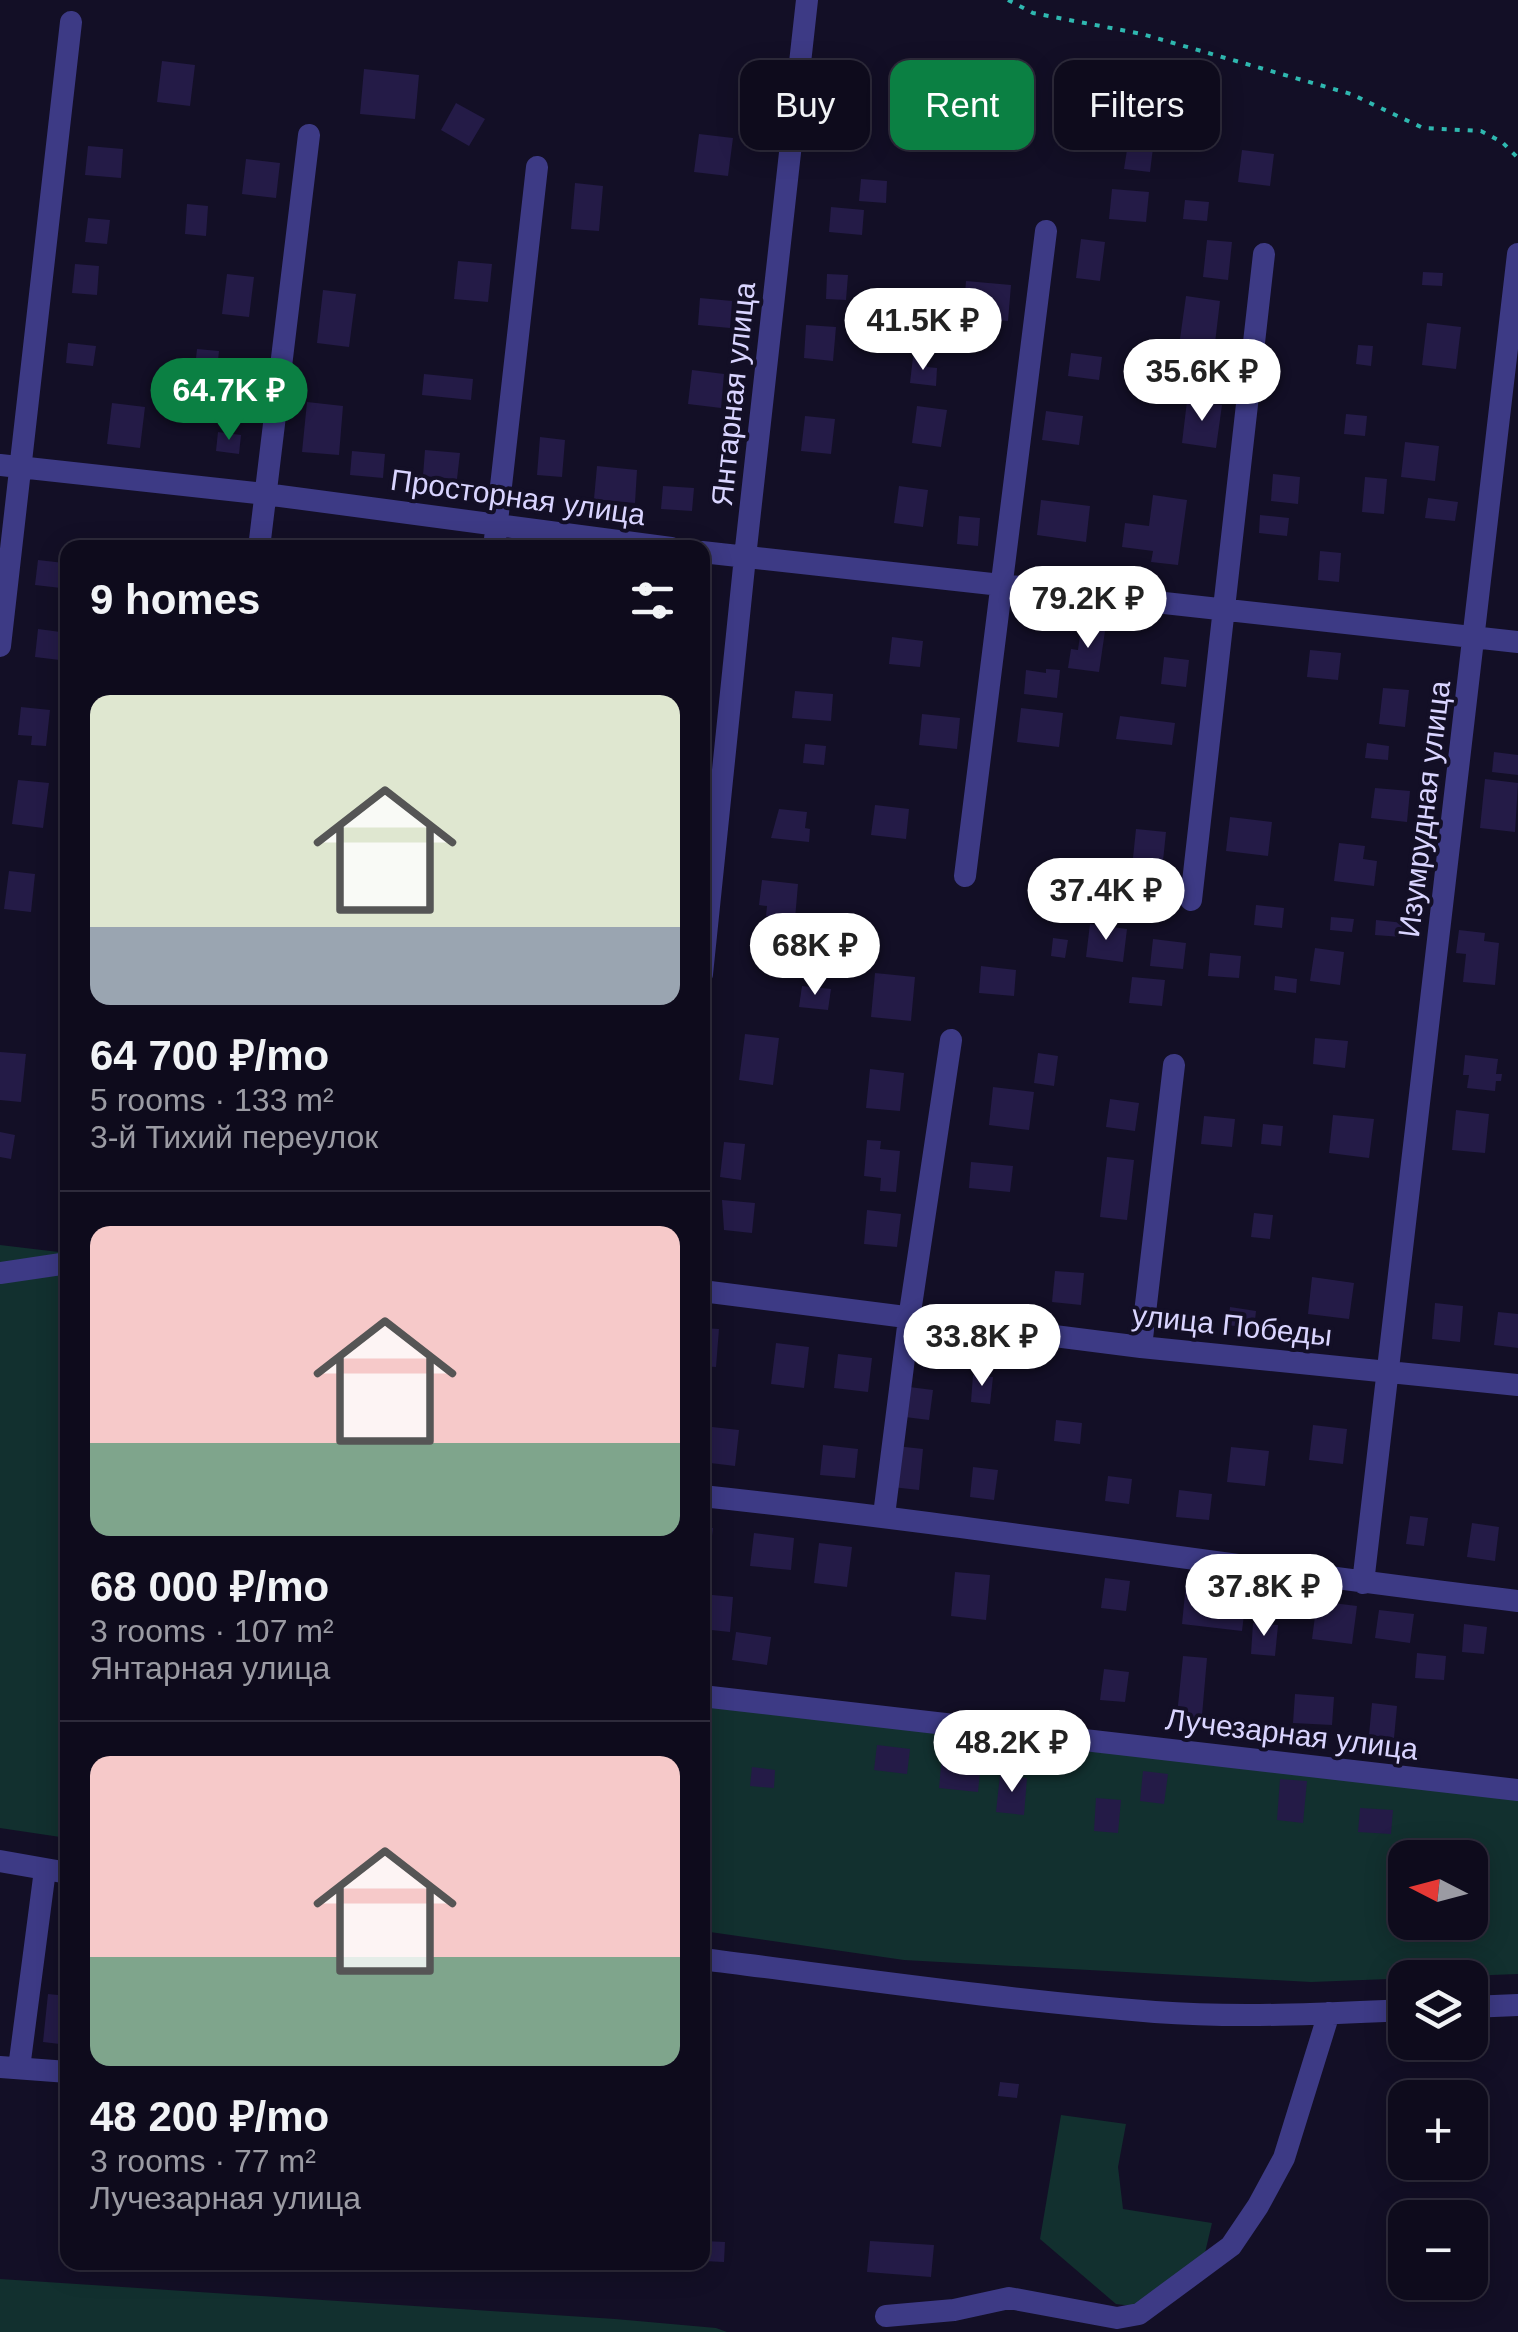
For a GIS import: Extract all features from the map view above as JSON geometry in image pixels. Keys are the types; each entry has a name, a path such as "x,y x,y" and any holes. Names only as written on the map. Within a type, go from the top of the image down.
{"street":[{"name":"Янтарная улица","path":"710,897 807,0"},
{"path":"0,646 10,466 71,22"},
{"path":"260,540 309,135"},
{"path":"495,536 538,167"},
{"path":"965,876 1046,231"},
{"path":"1191,900 1264,254"},
{"name":"Изумрудная улица","path":"1363,1583 1518,254"},
{"name":"Просторная улица","path":"10,466 266,494 495,536 554,540"},
{"path":"710,553 1518,642"},
{"path":"884,1515 951,1040"},
{"path":"1141,1347 1174,1065"},
{"path":"0,1272 60,1264"},
{"name":"улица Победы","path":"710,1292 1141,1347 1518,1384"},
{"path":"710,1497 884,1515 1518,1601"},
{"name":"Лучезарная улица","path":"710,1697 1518,1790"},
{"path":"0,1861 56,1872 10,2068 60,2071"},
{"path":"710,1960 976,1994 1159,2012 1388,2011"},
{"path":"1488,2006 1518,2005"},
{"path":"886,2316 954,2310 1008,2298 1117,2318 1139,2314 1231,2246 1258,2206 1284,2158 1330,2013"}],"path":[{"path":"1008,0 1033,14 1142,34 1351,94 1423,128 1480,131 1502,142 1518,158"}],"green space":[{"path":"0,1245 60,1252 60,1837 0,1828"},
{"path":"710,1702 1518,1791 1518,1974 1488,1975 1488,1960 1388,1960 1388,1979 1311,1982 904,1960 710,1932"},
{"path":"1061,2115 1126,2124 1118,2167 1123,2209 1212,2223 1204,2257 1140,2307 1116,2304 1040,2239"},
{"path":"0,2279 615,2319 727,2332 0,2332"}],"building":[{"path":"162,61 195,65 190,106 157,102"},
{"path":"364,69 419,75 415,119 360,114"},
{"path":"456,103 485,119 469,146 441,130"},
{"path":"699,134 733,138 728,176 694,172"},
{"path":"88,146 123,149 121,178 85,175"},
{"path":"1127,150 1153,150 1150,172 1124,169"},
{"path":"1242,150 1274,154 1270,186 1238,182"},
{"path":"246,159 280,163 276,198 242,194"},
{"path":"861,179 887,181 886,203 859,201"},
{"path":"575,183 603,186 599,231 571,229"},
{"path":"1112,189 1149,192 1146,222 1109,219"},
{"path":"1185,200 1209,202 1207,221 1183,219"},
{"path":"187,204 208,206 206,236 185,234"},
{"path":"831,207 864,210 862,235 829,232"},
{"path":"88,218 110,220 107,244 85,242"},
{"path":"1081,239 1105,242 1100,281 1076,278"},
{"path":"1207,240 1232,242 1228,280 1203,277"},
{"path":"458,261 492,264 488,302 454,299"},
{"path":"75,264 99,266 97,295 72,293"},
{"path":"1423,272 1443,273 1442,286 1422,285"},
{"path":"227,274 254,277 249,317 222,314"},
{"path":"827,274 848,275 846,300 826,299"},
{"path":"966,281 1011,285 1008,321 963,317"},
{"path":"323,290 356,294 349,347 317,343"},
{"path":"1186,296 1220,301 1215,343 1180,339"},
{"path":"700,298 732,301 730,328 698,325"},
{"path":"1427,323 1461,327 1456,369 1422,365"},
{"path":"806,325 836,327 833,361 804,358"},
{"path":"68,343 96,346 93,366 66,363"},
{"path":"1358,345 1373,346 1371,366 1356,364"},
{"path":"197,349 219,351 216,379 194,377"},
{"path":"1071,353 1102,357 1099,380 1068,376"},
{"path":"913,357 927,358 927,367 937,368 936,386 910,383"},
{"path":"692,370 724,374 721,408 688,404"},
{"path":"424,374 473,379 471,400 422,395"},
{"path":"1187,401 1222,405 1216,448 1182,443"},
{"path":"307,402 343,406 339,455 302,452"},
{"path":"112,403 145,407 140,448 107,444"},
{"path":"917,406 947,410 941,447 912,443"},
{"path":"1046,411 1083,416 1079,445 1042,440"},
{"path":"1346,414 1367,416 1365,436 1344,434"},
{"path":"805,416 835,419 831,454 801,451"},
{"path":"218,432 241,435 239,454 216,451"},
{"path":"540,437 565,440 562,477 537,475"},
{"path":"1405,442 1439,446 1435,481 1401,477"},
{"path":"425,450 460,453 457,479 423,476"},
{"path":"352,451 385,454 383,478 350,475"},
{"path":"597,466 637,470 635,503 594,499"},
{"path":"1273,474 1300,477 1298,504 1271,501"},
{"path":"1365,477 1387,479 1384,514 1362,512"},
{"path":"663,486 694,488 692,511 661,509"},
{"path":"899,486 928,490 923,527 894,523"},
{"path":"1153,495 1187,500 1178,565 1151,562 1153,551 1122,547 1125,523 1149,526"},
{"path":"1428,498 1458,502 1455,521 1425,518"},
{"path":"1041,500 1090,506 1086,542 1037,535"},
{"path":"1260,515 1289,518 1287,536 1259,533"},
{"path":"959,516 980,518 978,546 957,544"},
{"path":"1320,551 1341,553 1339,582 1318,580"},
{"path":"38,560 60,563 60,588 35,585"},
{"path":"1081,628 1105,631 1099,672 1068,668 1071,649 1078,650"},
{"path":"38,629 60,632 60,660 35,657"},
{"path":"892,637 923,641 920,667 889,664"},
{"path":"1310,650 1341,653 1338,680 1307,677"},
{"path":"1164,657 1189,660 1186,687 1161,684"},
{"path":"1046,669 1060,670 1057,698 1024,694 1026,670 1046,673"},
{"path":"1383,688 1409,690 1405,727 1379,724"},
{"path":"795,691 833,694 831,721 792,718"},
{"path":"21,707 50,710 46,746 31,745 32,736 18,735"},
{"path":"1021,708 1063,713 1059,747 1017,742"},
{"path":"922,714 960,718 957,749 919,745"},
{"path":"1120,716 1175,723 1172,745 1116,739"},
{"path":"1367,743 1389,746 1388,760 1365,758"},
{"path":"805,744 826,746 824,765 803,763"},
{"path":"1494,752 1518,755 1518,775 1492,772"},
{"path":"1485,779 1518,783 1515,832 1480,828"},
{"path":"18,780 49,783 43,828 12,824"},
{"path":"1375,788 1410,791 1407,822 1371,818"},
{"path":"875,805 909,809 906,839 871,835"},
{"path":"779,809 807,812 805,828 810,829 809,842 771,838"},
{"path":"1230,817 1272,822 1268,856 1226,851"},
{"path":"1136,829 1166,832 1163,861 1133,858"},
{"path":"1339,843 1365,846 1363,859 1377,861 1374,886 1334,881"},
{"path":"9,871 35,874 31,912 4,909"},
{"path":"762,880 798,884 795,919 766,916 767,906 759,905"},
{"path":"1256,905 1284,908 1282,928 1254,925"},
{"path":"1331,917 1354,919 1352,932 1330,930"},
{"path":"1376,920 1404,923 1402,937 1375,935"},
{"path":"1090,924 1127,929 1123,962 1086,957"},
{"path":"1459,930 1485,933 1484,941 1499,943 1495,985 1463,982 1466,954 1456,953"},
{"path":"1053,938 1068,940 1065,958 1051,956"},
{"path":"1153,939 1186,943 1183,969 1150,966"},
{"path":"1315,948 1344,952 1340,985 1310,981"},
{"path":"1210,953 1241,956 1239,978 1208,976"},
{"path":"981,966 1016,970 1014,996 979,993"},
{"path":"875,973 915,977 911,1021 871,1017"},
{"path":"1275,976 1297,979 1296,993 1274,990"},
{"path":"1132,977 1165,980 1162,1006 1129,1003"},
{"path":"802,986 831,989 828,1010 799,1007"},
{"path":"745,1034 779,1038 773,1085 739,1080"},
{"path":"1315,1038 1348,1041 1345,1068 1313,1064"},
{"path":"0,1052 26,1054 21,1102 0,1100"},
{"path":"1038,1053 1058,1056 1054,1086 1034,1083"},
{"path":"1465,1055 1498,1059 1496,1074 1502,1074 1495,1091 1467,1088 1469,1075 1463,1075"},
{"path":"870,1069 904,1073 900,1111 866,1108"},
{"path":"993,1087 1034,1092 1029,1130 989,1125"},
{"path":"1110,1099 1139,1103 1135,1131 1106,1127"},
{"path":"1456,1110 1489,1114 1485,1153 1452,1150"},
{"path":"1333,1115 1374,1119 1369,1158 1329,1153"},
{"path":"1204,1116 1235,1119 1232,1147 1201,1144"},
{"path":"1263,1124 1283,1126 1281,1146 1261,1144"},
{"path":"0,1132 15,1135 11,1159 0,1157"},
{"path":"867,1140 881,1141 880,1149 900,1151 896,1192 880,1191 881,1178 864,1176"},
{"path":"724,1142 745,1144 741,1180 720,1177"},
{"path":"1107,1157 1134,1160 1127,1220 1100,1217"},
{"path":"971,1162 1013,1166 1010,1192 969,1188"},
{"path":"722,1200 755,1203 752,1233 724,1230"},
{"path":"867,1210 901,1214 897,1247 864,1244"},
{"path":"1254,1213 1273,1215 1270,1239 1251,1237"},
{"path":"1055,1271 1084,1273 1081,1305 1052,1302"},
{"path":"1312,1277 1354,1283 1349,1319 1308,1314"},
{"path":"1435,1303 1463,1306 1460,1342 1432,1339"},
{"path":"1230,1307 1256,1311 1254,1329 1228,1325"},
{"path":"1498,1312 1518,1314 1518,1348 1494,1345"},
{"path":"710,1328 719,1329 716,1367 710,1367"},
{"path":"776,1343 809,1347 804,1388 771,1384"},
{"path":"838,1354 872,1358 868,1392 834,1388"},
{"path":"973,1375 993,1377 990,1404 971,1402"},
{"path":"909,1387 933,1390 929,1420 905,1417"},
{"path":"1056,1420 1082,1423 1080,1444 1054,1441"},
{"path":"1313,1425 1347,1429 1343,1464 1309,1460"},
{"path":"710,1427 739,1430 735,1466 710,1463"},
{"path":"823,1445 858,1449 855,1478 820,1475"},
{"path":"896,1446 923,1449 919,1490 892,1487"},
{"path":"1231,1447 1269,1451 1265,1486 1227,1482"},
{"path":"973,1467 998,1470 994,1500 970,1497"},
{"path":"1108,1476 1132,1479 1129,1504 1105,1501"},
{"path":"1179,1490 1212,1494 1209,1520 1176,1517"},
{"path":"1410,1516 1428,1518 1424,1546 1406,1544"},
{"path":"1472,1523 1499,1527 1495,1561 1467,1557"},
{"path":"754,1533 794,1538 791,1570 750,1566"},
{"path":"819,1543 852,1547 847,1587 814,1583"},
{"path":"955,1572 990,1575 986,1620 951,1616"},
{"path":"1105,1578 1130,1581 1126,1611 1101,1608"},
{"path":"1186,1584 1247,1590 1242,1631 1182,1624"},
{"path":"710,1595 733,1597 730,1632 710,1630"},
{"path":"1317,1601 1357,1606 1352,1644 1312,1639"},
{"path":"1379,1610 1414,1614 1410,1643 1375,1638"},
{"path":"1253,1623 1278,1625 1275,1656 1251,1654"},
{"path":"1464,1624 1487,1627 1484,1654 1462,1652"},
{"path":"736,1632 771,1637 767,1665 732,1660"},
{"path":"1417,1653 1446,1656 1444,1680 1415,1678"},
{"path":"1183,1656 1207,1658 1201,1727 1176,1725"},
{"path":"1104,1669 1129,1672 1125,1702 1100,1700"},
{"path":"1295,1694 1334,1697 1332,1725 1293,1723"},
{"path":"1372,1703 1397,1706 1394,1738 1369,1735"},
{"path":"877,1745 910,1749 907,1774 874,1770"},
{"path":"1027,1748 1056,1750 1055,1770 1026,1767"},
{"path":"942,1756 981,1760 978,1792 939,1788"},
{"path":"752,1767 775,1770 774,1788 750,1786"},
{"path":"1143,1771 1168,1774 1164,1804 1140,1801"},
{"path":"1000,1775 1027,1778 1024,1815 996,1812"},
{"path":"1280,1779 1307,1781 1303,1823 1277,1820"},
{"path":"1096,1798 1121,1800 1118,1833 1094,1831"},
{"path":"1360,1808 1393,1810 1391,1834 1358,1832"},
{"path":"48,1994 60,1995 60,2044 43,2042"},
{"path":"1000,2082 1019,2084 1017,2098 998,2096"},
{"path":"710,2241 725,2242 724,2262 710,2261"},
{"path":"870,2241 934,2245 931,2277 867,2272"}]}
